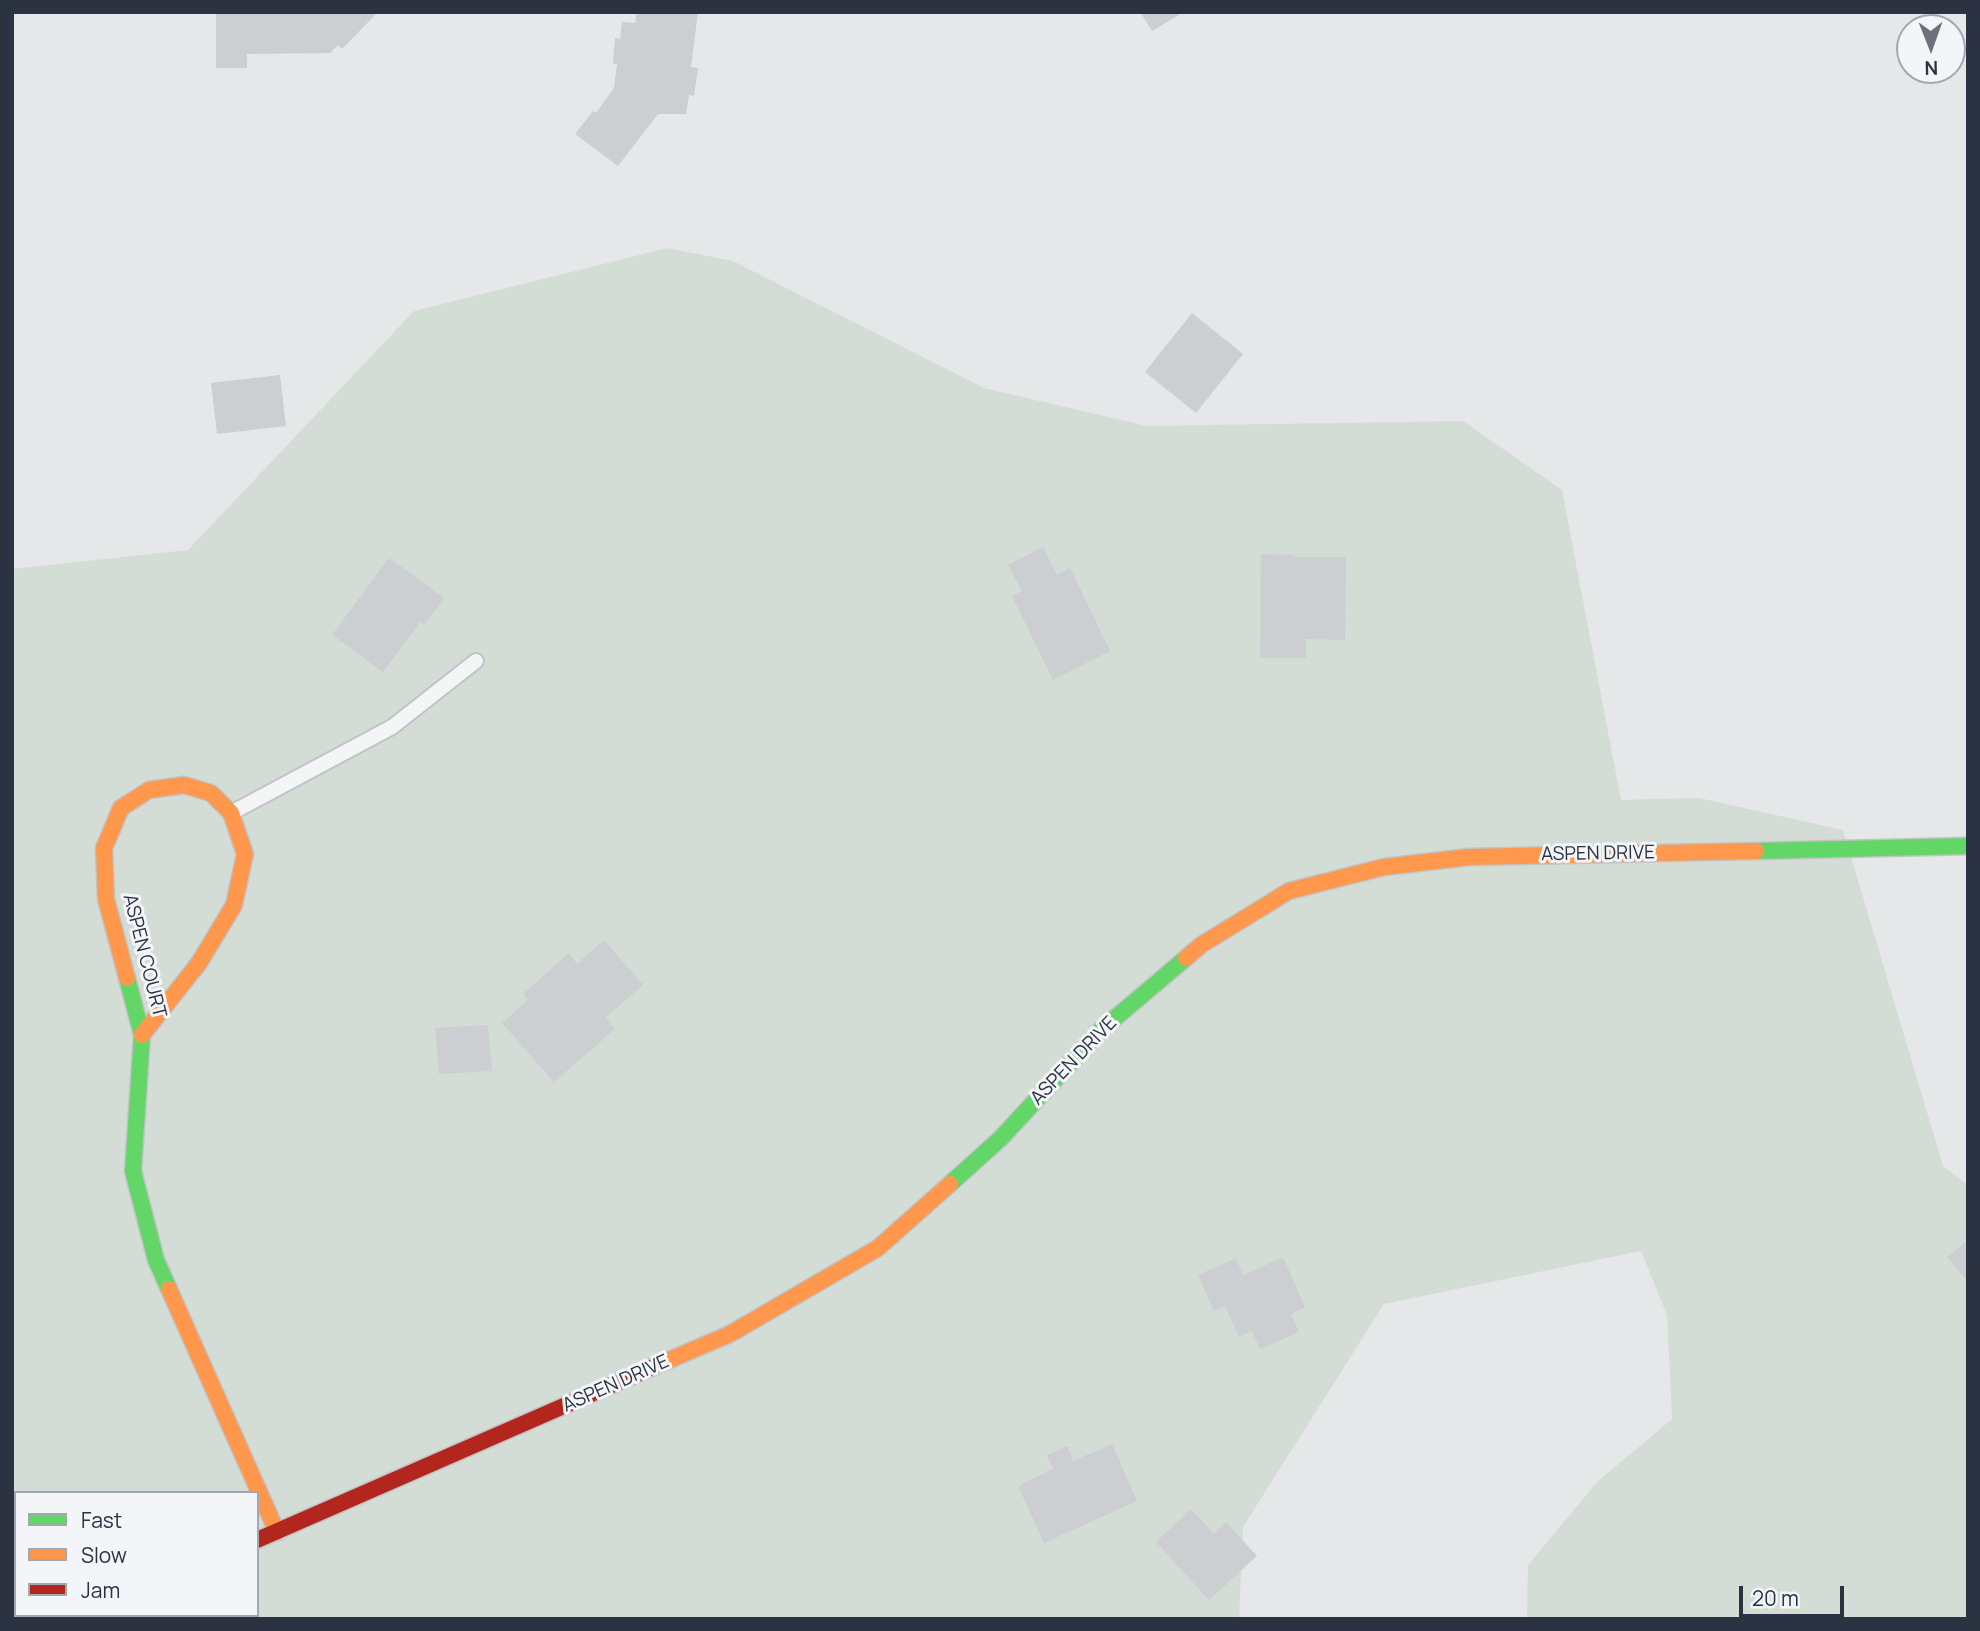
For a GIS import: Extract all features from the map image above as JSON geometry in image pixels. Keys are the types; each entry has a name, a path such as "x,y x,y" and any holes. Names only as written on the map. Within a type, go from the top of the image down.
{"street":[{"name":"ASPEN COURT","path":"142,1035 199,963 234,905 245,854 231,813 211,793 184,785 149,790 121,808 104,848 106,899 142,1035 133,1171 156,1260 259,1491"},
{"name":"ASPEN DRIVE","path":"259,1539 730,1334 878,1248 1001,1138 1101,1030 1201,945 1289,891 1384,867 1469,857 1968,846"},
{"name":"ASPEN COURT","path":"259,1492 277,1532"}],"lane":[{"path":"231,813 392,727 475,661"}],"shaded area":[{"path":"667,248 733,261 984,388 1147,426 1463,421 1562,490 1621,800 1699,798 1843,830 1943,1166 1968,1185 1968,1619 1527,1619 1528,1565 1597,1482 1672,1419 1667,1315 1641,1251 1384,1304 1243,1527 1239,1619 12,1619 12,569 188,550 414,311"}],"building":[{"path":"216,12 378,12 342,49 338,45 330,53 247,54 247,68 216,68"},
{"path":"637,12 698,12 691,67 698,68 694,96 689,95 686,114 658,114 618,166 575,134 593,111 596,113 614,88 617,64 613,64 615,38 620,39 622,22 635,23"},
{"path":"1140,12 1184,12 1152,31"},
{"path":"1192,313 1243,354 1196,413 1145,372"},
{"path":"280,375 286,426 217,434 211,383"},
{"path":"1043,547 1057,575 1070,568 1110,651 1053,680 1012,596 1022,591 1008,565"},
{"path":"1261,554 1346,557 1345,640 1306,639 1306,658 1260,658"},
{"path":"389,558 444,598 424,625 420,622 383,672 332,635"},
{"path":"604,940 643,985 605,1018 615,1029 554,1082 502,1023 528,1000 523,994 569,953 577,964"},
{"path":"488,1025 492,1071 439,1074 435,1028"},
{"path":"1968,1240 1968,1282 1947,1257"},
{"path":"1283,1257 1305,1307 1291,1314 1299,1332 1260,1349 1252,1331 1239,1337 1225,1306 1214,1311 1198,1275 1236,1258 1243,1275"},
{"path":"1112,1444 1137,1501 1044,1543 1018,1486 1053,1469 1047,1455 1067,1446 1073,1461"},
{"path":"1191,1509 1214,1534 1226,1522 1257,1556 1209,1600 1156,1542"}],"traffic: fast":[{"path":"1756,851 1968,846"},
{"path":"950,1184 1001,1138 1101,1030 1186,958"},
{"path":"127,978 142,1035 133,1171 156,1260 169,1289"}],"traffic: slow":[{"path":"127,978 106,899 104,848 121,808 149,790 184,785 211,793 231,813 245,854 234,905 199,963 142,1035"},
{"path":"1186,958 1201,945 1289,891 1384,867 1469,857 1756,851"},
{"path":"653,1367 730,1334 878,1248 950,1184"},
{"path":"169,1289 259,1491"},
{"path":"259,1492 277,1532"}],"traffic: jam":[{"path":"259,1539 653,1367"}]}
